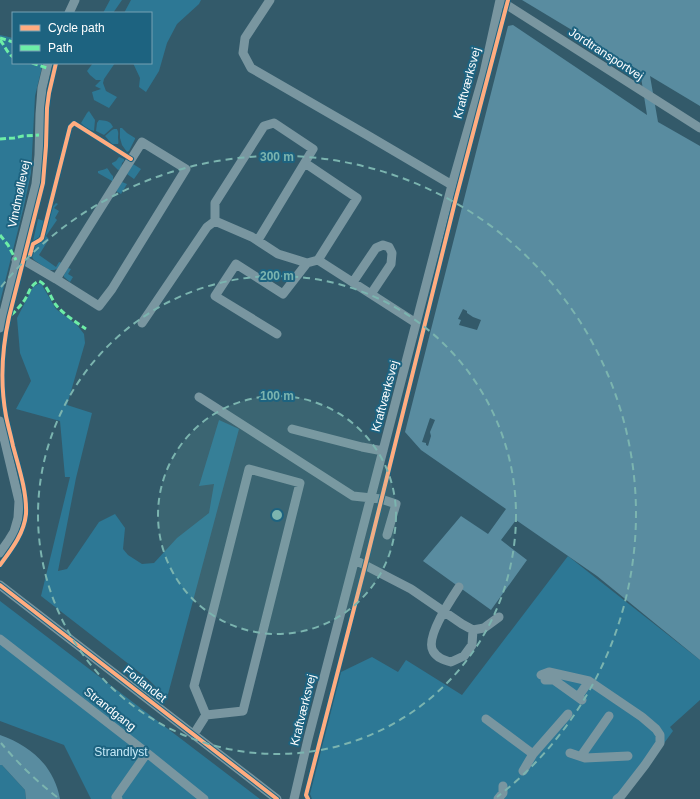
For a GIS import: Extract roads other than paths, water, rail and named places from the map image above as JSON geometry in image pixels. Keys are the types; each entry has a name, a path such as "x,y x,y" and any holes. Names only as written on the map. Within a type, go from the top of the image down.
{"street":[{"path":"69,12 75,0"},
{"path":"270,0 245,38 243,53 251,68 452,185"},
{"name":"Kraftværksvej","path":"294,799 308,739 452,185 484,72 500,0"},
{"name":"Jordtransportvej","path":"500,0 700,128"},
{"name":"Vindmøllevej","path":"0,328 36,184 42,88 48,64"},
{"path":"142,323 208,227 215,221 215,203 264,126 274,123 313,149 258,240"},
{"path":"16,260 27,262 99,306 112,289 186,169 142,142 56,279"},
{"path":"215,221 258,240 278,254 307,263 318,260 357,198 305,163"},
{"path":"353,282 376,248 383,245 389,247 392,253 391,264 371,294"},
{"path":"318,260 416,323"},
{"path":"278,334 216,296 236,264 283,294 307,263"},
{"path":"198,397 353,496 381,499 396,504 387,535"},
{"path":"0,421 19,501 18,518 14,532 0,553"},
{"path":"292,429 383,451"},
{"path":"249,469 300,483 243,711 206,715 194,686 249,469"},
{"path":"355,560 411,590 473,630 484,628 499,617"},
{"name":"Forlandet","path":"0,585 277,799"},
{"path":"459,587 443,611 431,641 432,651 442,660 451,662 464,656 472,645 473,630"},
{"name":"Strandgang","path":"0,639 204,799"},
{"path":"589,681 580,698 554,680 543,677 549,672 589,681 642,717 656,729 660,735 660,742 645,765 617,799"},
{"path":"523,771 533,754 568,714"},
{"path":"194,734 206,715"},
{"path":"580,756 609,716"},
{"path":"486,719 533,754"},
{"path":"118,799 116,797 147,753"},
{"path":"570,753 585,758 628,756"},
{"path":"498,799 503,793 504,786"}],"park label":[{"name":"Strandlyst","path":"121,752"}]}
